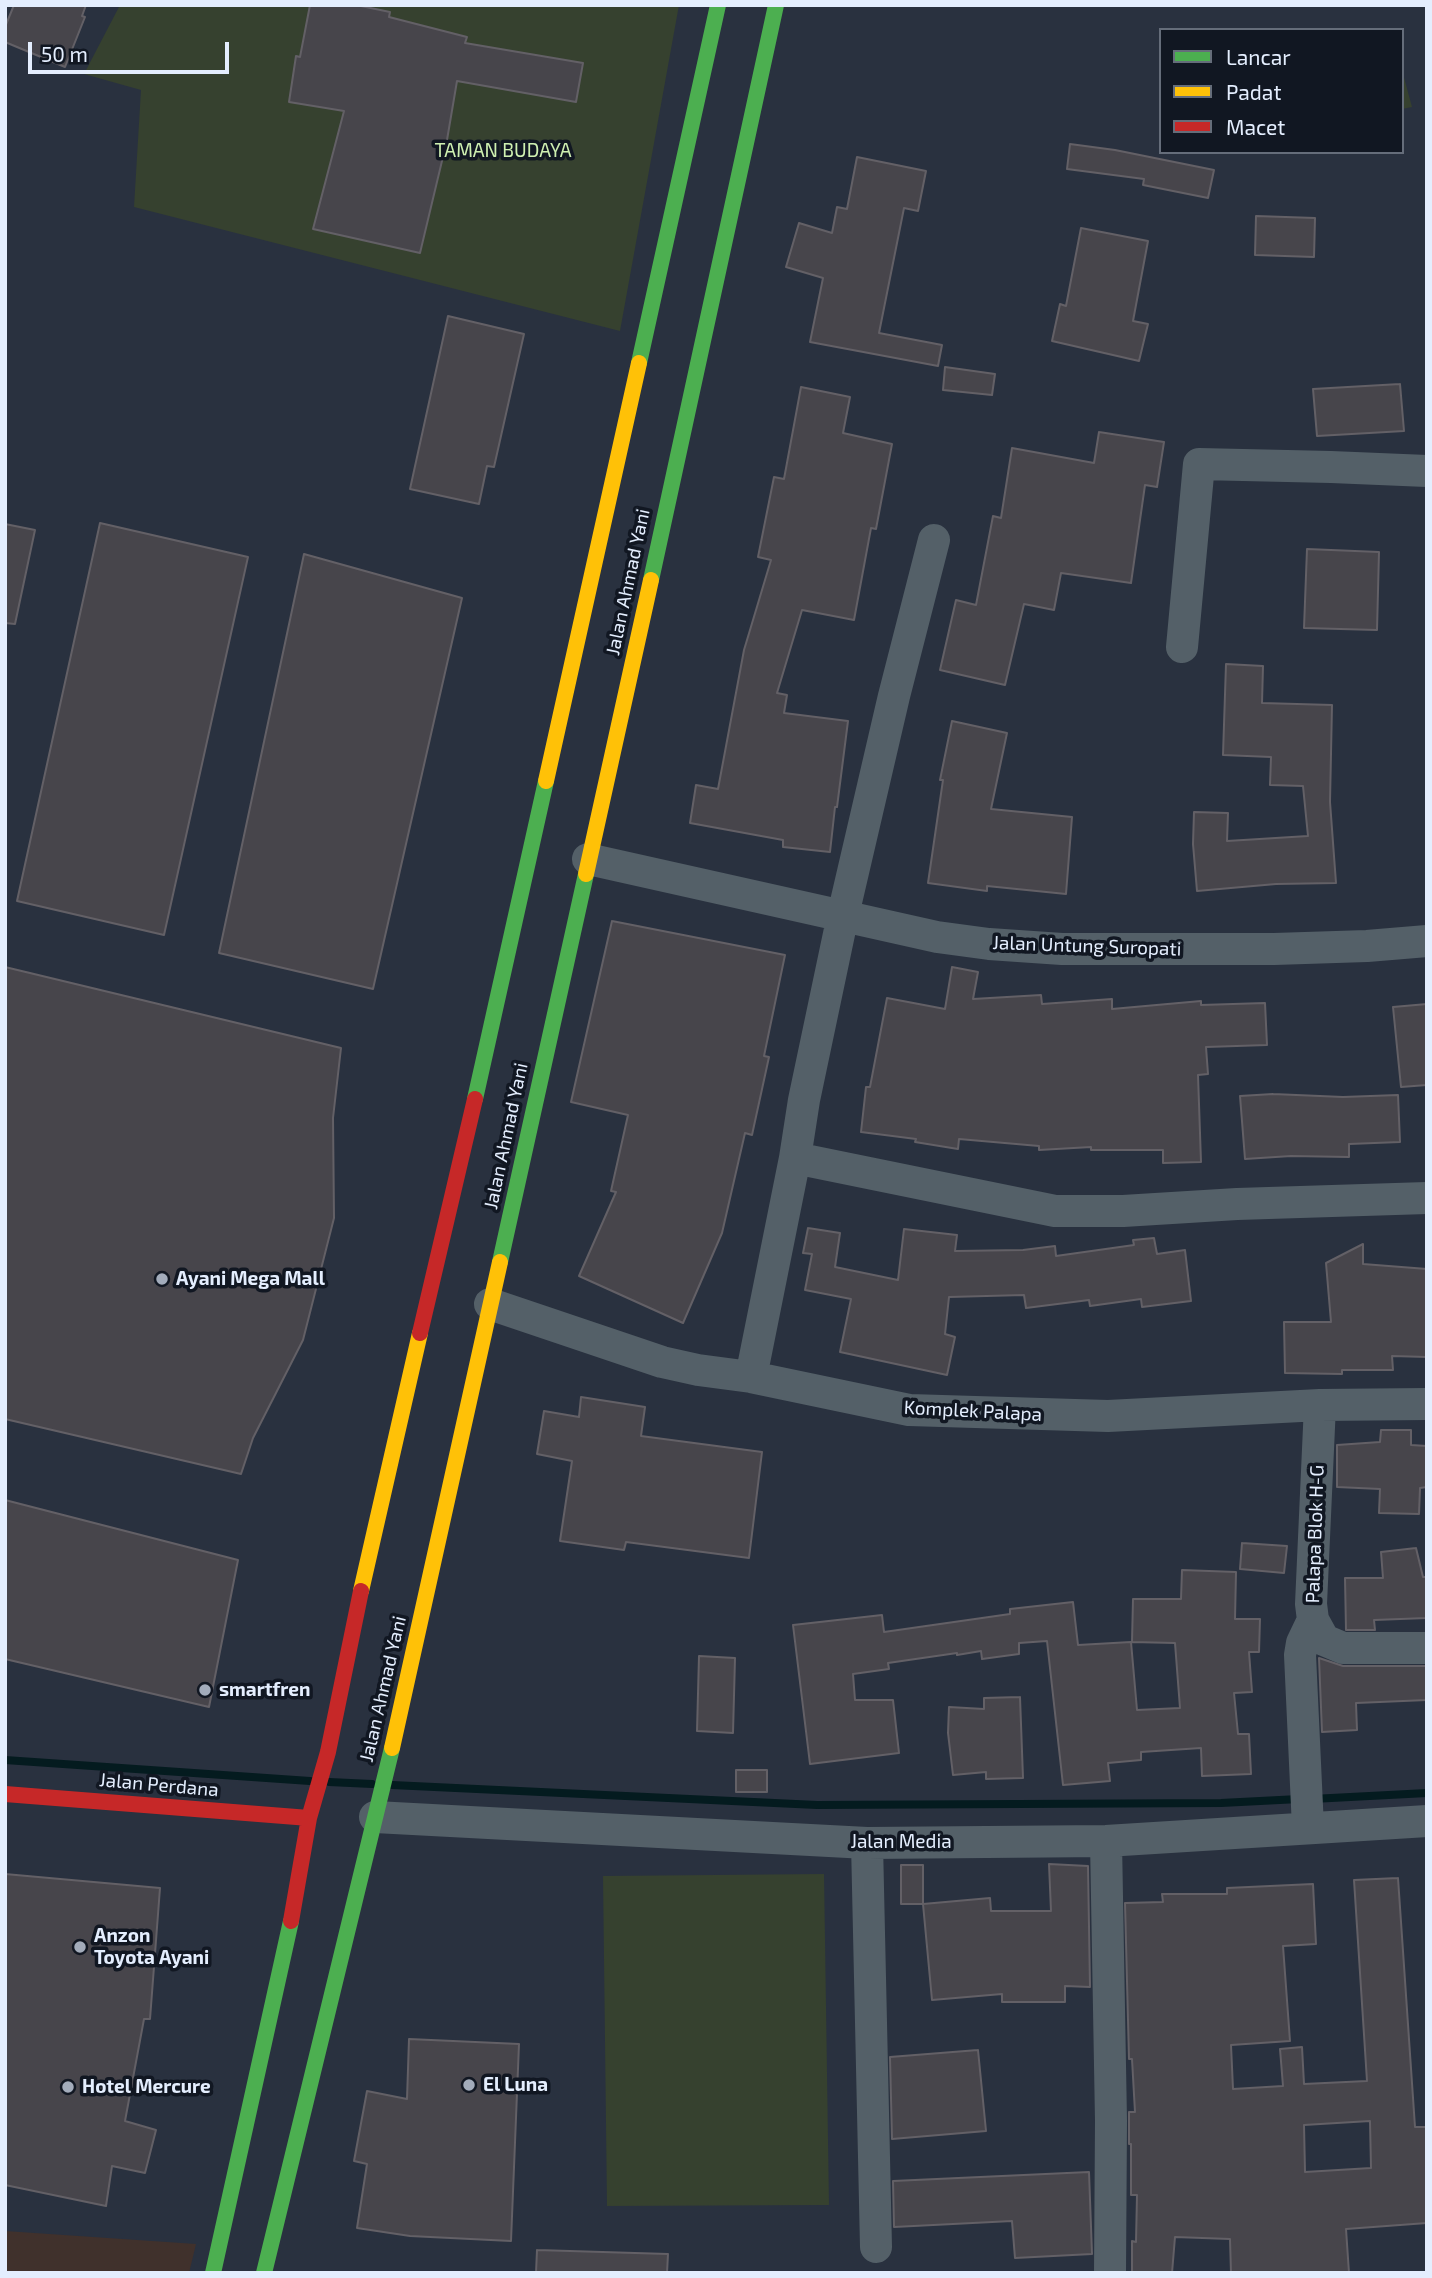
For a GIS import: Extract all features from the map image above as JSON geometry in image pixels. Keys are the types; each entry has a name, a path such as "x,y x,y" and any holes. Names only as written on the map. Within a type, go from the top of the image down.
{"main road":[{"name":"Jalan Ahmad Yani","path":"213,2273 295,1907 311,1813 328,1752 372,1538 501,986 718,5"},
{"name":"Jalan Ahmad Yani","path":"264,2273 392,1749 776,5"},
{"name":"Jalan Perdana","path":"5,1794 311,1813"}],"street":[{"path":"1182,647 1199,464 1427,471"},
{"path":"751,1377 804,1100 843,915 934,540"},
{"name":"Jalan Untung Suropati","path":"588,859 950,939 989,944 1062,949 1274,949 1427,941"},
{"path":"795,1158 1055,1211 1123,1211 1237,1204 1427,1198"},
{"name":"Komplek Palapa","path":"490,1304 662,1362 751,1377 909,1410 1108,1416 1320,1405 1427,1404"},
{"name":"Palapa Blok H-G","path":"1320,1405 1311,1604 1313,1620 1324,1640 1342,1648 1427,1648"},
{"path":"1308,1828 1300,1655 1302,1643 1313,1620"},
{"name":"Jalan Media","path":"376,1810 867,1843 1106,1841 1427,1821"},
{"path":"1106,1841 1111,2121 1110,2273"},
{"path":"867,1843 876,2247"}],"shaded area":[{"path":"5,2231 196,2244 189,2273 5,2273"}],"green space":[{"name":"TAMAN BUDAYA","path":"120,5 679,5 620,331 134,207 141,90 84,74"},
{"path":"1404,77 1412,107 1404,109"},
{"path":"824,1874 829,2205 607,2206 603,1876"}],"building":[{"path":"14,5 86,5 82,16 85,17 65,67 5,42 5,27"},
{"path":"310,5 356,5 390,12 389,17 467,37 465,43 583,63 576,102 457,81 447,140 420,253 313,229 344,111 289,102 296,56 300,57"},
{"path":"1070,144 1214,170 1208,198 1143,185 1144,179 1067,169"},
{"path":"857,157 926,171 918,211 904,208 879,333 942,345 938,366 810,342 823,278 786,267 799,223 832,233 837,207 847,209"},
{"path":"1256,216 1315,218 1314,257 1255,255"},
{"path":"1081,228 1148,241 1133,321 1148,324 1139,361 1052,341 1060,304 1066,306"},
{"path":"448,316 524,334 494,467 487,466 479,504 410,489"},
{"path":"945,367 995,374 992,395 943,390"},
{"path":"1400,384 1404,431 1317,436 1313,389"},
{"path":"801,387 850,397 843,433 892,444 876,529 871,528 854,620 802,610 777,693 787,695 784,713 848,721 830,852 783,847 783,840 690,823 696,785 718,789 744,650 771,560 758,557 774,477 784,479"},
{"path":"1099,432 1164,442 1157,487 1145,485 1131,583 1061,573 1054,610 1024,604 1005,685 940,670 956,600 976,605 993,516 1001,518 1012,448 1094,463"},
{"path":"100,523 248,557 164,935 17,901"},
{"path":"5,524 35,530 15,624 5,623"},
{"path":"1307,549 1379,552 1377,630 1304,628"},
{"path":"304,554 462,598 373,989 219,953"},
{"path":"1226,664 1263,666 1262,703 1332,705 1330,802 1336,883 1276,884 1197,891 1193,844 1194,812 1228,813 1227,841 1308,836 1303,786 1270,785 1271,757 1223,755"},
{"path":"952,721 1007,733 991,809 1072,817 1066,894 987,886 987,891 928,883 943,780 940,780"},
{"path":"612,921 785,955 764,1056 769,1057 752,1135 745,1133 722,1233 683,1323 579,1276 616,1192 611,1191 628,1115 571,1102"},
{"name":"Ayani Mega Mall","path":"5,967 341,1048 333,1118 334,1218 303,1340 253,1438 241,1474 5,1419"},
{"path":"952,967 978,972 973,999 1041,995 1042,1004 1112,999 1112,1009 1201,1001 1201,1005 1265,1003 1267,1045 1206,1047 1208,1074 1198,1075 1201,1162 1163,1163 1163,1150 1091,1150 1091,1147 1039,1150 1039,1146 959,1139 958,1149 915,1142 916,1139 861,1132 866,1087 870,1087 887,998 945,1009"},
{"path":"1427,1004 1427,1085 1401,1087 1393,1007"},
{"path":"1273,1094 1343,1097 1398,1095 1400,1142 1349,1144 1349,1157 1291,1156 1245,1159 1240,1096"},
{"path":"808,1228 840,1233 835,1267 898,1280 904,1229 957,1235 955,1251 1023,1250 1055,1246 1056,1256 1134,1245 1133,1240 1154,1238 1157,1254 1185,1250 1191,1301 1142,1307 1141,1299 1090,1306 1089,1300 1026,1308 1024,1295 949,1297 945,1334 955,1337 947,1375 840,1352 851,1299 805,1290 812,1254 803,1253"},
{"path":"1363,1244 1363,1264 1427,1269 1427,1357 1392,1356 1393,1370 1342,1370 1342,1374 1285,1373 1284,1322 1331,1322 1326,1263"},
{"path":"581,1397 645,1407 641,1436 762,1452 749,1558 626,1542 624,1550 560,1541 572,1461 537,1454 544,1411 579,1417"},
{"path":"1381,1430 1411,1430 1411,1445 1427,1446 1427,1487 1420,1488 1419,1514 1379,1513 1380,1489 1337,1487 1337,1445 1380,1442"},
{"path":"5,1500 238,1560 209,1707 5,1659"},
{"path":"1242,1543 1287,1546 1284,1573 1240,1569"},
{"path":"1416,1548 1423,1577 1427,1577 1427,1618 1374,1620 1375,1630 1346,1630 1345,1578 1383,1578 1381,1552"},
{"path":"1182,1570 1236,1572 1235,1619 1260,1619 1259,1652 1249,1652 1252,1692 1234,1693 1238,1734 1249,1734 1251,1774 1202,1776 1201,1748 1141,1752 1141,1760 1108,1763 1110,1781 1063,1785 1047,1641 1019,1643 1019,1654 982,1659 981,1651 957,1653 888,1663 889,1669 853,1674 855,1700 893,1700 899,1753 810,1764 793,1625 882,1615 884,1632 1010,1614 1010,1609 1073,1602 1078,1645 1131,1642 1137,1710 1180,1708 1175,1643 1132,1642 1133,1599 1181,1599"},
{"path":"699,1656 735,1658 733,1733 697,1731"},
{"path":"1319,1658 1343,1666 1427,1666 1427,1700 1356,1703 1357,1730 1322,1732"},
{"path":"1020,1697 1023,1778 986,1779 986,1772 953,1775 948,1733 949,1707 984,1709 984,1698"},
{"path":"736,1770 767,1770 767,1792 736,1792"},
{"path":"1049,1864 1088,1866 1090,1987 1065,1986 1065,2002 1002,2002 1002,1994 932,2000 923,1904 990,1898 991,1911 1051,1911"},
{"path":"901,1865 923,1865 923,1904 901,1904"},
{"path":"5,1874 160,1888 150,2019 144,2019 125,2121 156,2130 145,2173 112,2166 106,2206 5,2185"},
{"path":"1398,1878 1415,2127 1427,2127 1427,2223 1346,2229 1349,2273 1231,2273 1230,2239 1175,2237 1172,2273 1132,2273 1137,2195 1131,2195 1129,2112 1135,2112 1132,2059 1129,2059 1125,1903 1163,1902 1162,1894 1227,1894 1227,1888 1313,1884 1316,1944 1283,1946 1290,2041 1231,2045 1233,2089 1283,2086 1280,2049 1302,2047 1304,2084 1367,2081 1354,1880","holes":["1370,2121 1371,2168 1305,2172 1304,2125"]},
{"path":"409,2039 519,2044 511,2241 410,2236 357,2228 367,2164 354,2161 367,2091 407,2099"},
{"path":"978,2050 986,2131 892,2139 890,2057"},
{"path":"1089,2172 1092,2254 1015,2258 1012,2221 894,2227 893,2181"},
{"path":"537,2250 668,2254 667,2273 536,2273"}],"waterway":[{"path":"5,1760 310,1781"},
{"path":"329,1782 372,1784"},
{"path":"392,1785 817,1805 1221,1803 1299,1799"},
{"path":"1312,1799 1427,1793"}],"traffic: fast":[{"path":"639,363 718,5"},
{"path":"651,580 776,5"},
{"path":"475,1099 546,781"},
{"path":"500,1262 586,874"},
{"path":"264,2273 392,1748"},
{"path":"213,2273 291,1921"}],"traffic: slow":[{"path":"546,781 639,363"},
{"path":"586,874 651,580"},
{"path":"392,1748 500,1262"},
{"path":"361,1591 420,1333"}],"traffic: jam":[{"path":"420,1333 475,1099"},
{"path":"291,1921 309,1818 328,1752 361,1591"},
{"path":"5,1794 309,1818"}],"place":[{"name":"Ayani Mega Mall","path":"162,1279"},
{"name":"smartfren","path":"205,1690"},
{"name":"Anzon Toyota Ayani","path":"80,1947"},
{"name":"El Luna","path":"469,2085"},
{"name":"Hotel Mercure","path":"68,2087"}]}
